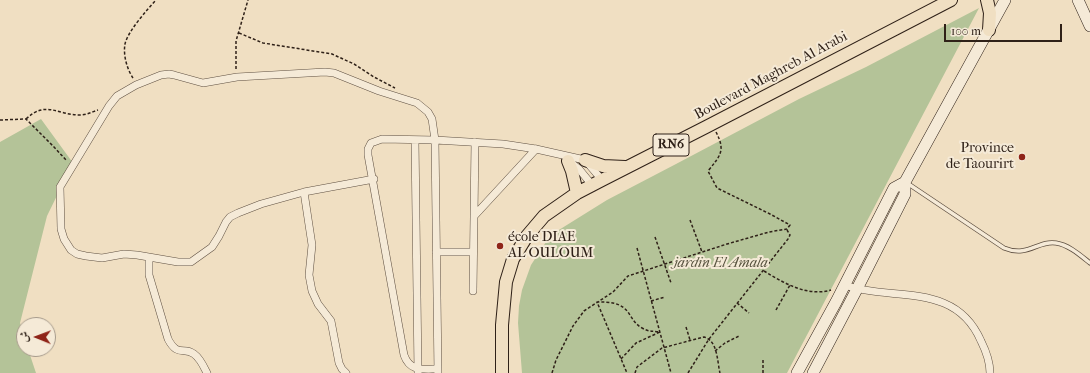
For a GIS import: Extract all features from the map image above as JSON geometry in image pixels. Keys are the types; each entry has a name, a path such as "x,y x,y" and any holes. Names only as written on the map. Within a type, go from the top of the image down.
{"main road":[{"name":"Boulevard Maghreb Al Arabi","path":"502,373 502,325 506,282 513,259 527,236 544,216 597,182 951,0"},
{"path":"987,0 990,13 989,30"},
{"path":"584,160 603,166 626,168"},
{"path":"568,161 578,193"}],"street":[{"path":"813,373 858,289 905,194 905,182 1005,0"},
{"path":"1078,1 1089,24"},
{"path":"374,179 304,192 261,204 230,217 216,242 191,262 178,262 124,254 102,258 77,254 67,245 61,229 60,187 108,106 117,96 136,85 153,78 169,74 203,83 237,77 315,71 334,73 379,91 417,103 428,112 432,118 435,140 438,371 418,371 406,361 404,355 374,179 368,155 368,149 371,143 382,139 435,140 503,144 554,152 584,160 597,182"},
{"path":"415,140 418,371"},
{"path":"473,291 475,142"},
{"path":"475,216 536,149"},
{"path":"554,152 597,182"},
{"path":"797,373 894,188 905,182"},
{"path":"304,192 312,245 309,275 312,291 318,304 332,321 339,363 346,373"},
{"path":"436,252 473,252"},
{"path":"149,257 149,275 168,339 176,350 193,352 207,373"},
{"path":"844,285 858,289 921,296 948,304 959,311 974,326 985,348 990,373"}],"lane":[{"path":"905,182 1004,248 1017,251 1026,251 1050,243 1056,243 1067,246 1090,263"}],"path":[{"path":"136,85 129,72 125,58 125,44 130,33 156,0"},
{"path":"237,77 235,55 236,41 248,0"},
{"path":"239,33 269,45 332,54 354,64 374,77 396,88"},
{"path":"0,120 26,119 38,110 47,109 80,115 108,106"},
{"path":"26,119 53,146 72,168"},
{"path":"712,124 721,142 720,155 708,171 717,188 790,225 787,229"},
{"path":"690,220 702,252"},
{"path":"552,373 556,360 573,326 584,311 613,292 628,276 769,232 787,229"},
{"path":"688,373 709,339 790,235 787,229"},
{"path":"655,237 671,283"},
{"path":"637,248 642,271 672,373"},
{"path":"763,270 790,285 804,290 829,290 844,285"},
{"path":"776,310 790,285"},
{"path":"651,301 665,298"},
{"path":"597,302 617,303 627,311 641,328 651,332 660,332"},
{"path":"597,302 627,373"},
{"path":"737,303 749,313"},
{"path":"686,328 690,340"},
{"path":"621,359 636,343 660,332"},
{"path":"715,351 725,343 738,336"},
{"path":"635,373 637,367 664,347 704,338 709,339 714,344 720,373"},
{"path":"763,360 763,373"}],"green space":[{"name":"jardin El Amala","path":"979,8 787,373 522,373 518,323 522,290 531,265 546,242 554,233 607,200 799,99 866,67"},
{"path":"41,119 73,163 47,216 22,317 16,317 16,357 31,357 36,373 0,373 0,142"}],"place":[{"name":"Province de Taourirt","path":"1022,157"},
{"name":"école DIAE AL OULOUM","path":"500,246"}]}
